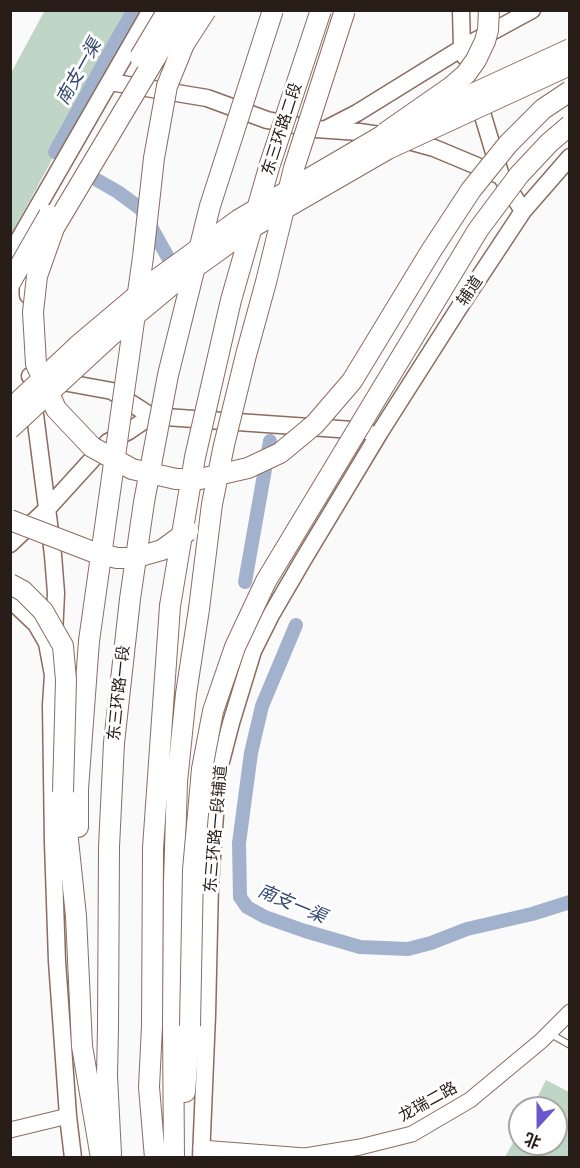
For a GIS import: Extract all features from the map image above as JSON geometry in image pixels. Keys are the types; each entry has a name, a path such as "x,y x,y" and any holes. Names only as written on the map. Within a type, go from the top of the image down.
{"highway":[{"path":"10,283 168,10"},
{"path":"184,10 54,228 37,276 33,312 36,364 56,409 92,447 132,469 176,479 200,479 248,468 280,453 315,424 352,381 471,190 507,144 543,109 570,91"},
{"path":"76,916 78,789 89,641 154,158 167,86 184,44 206,10"},
{"name":"东三环路一段","path":"111,1158 107,1076 109,847 114,743 124,644 144,502 168,375 210,206 273,10"},
{"name":"东三环路二段","path":"155,1158 149,1087 152,1026 153,848 170,606 195,457 231,300 270,164 321,10"},
{"path":"179,1158 181,1025 174,884 177,782 186,694 212,504 238,389 294,168 345,10"},
{"path":"385,133 466,74 485,41 489,10"},
{"path":"174,1158 181,1025 201,769 213,711 236,646 266,581 478,230 519,176 549,143 570,125"},
{"path":"10,520 93,552 117,558 134,558 162,550 189,530 212,504"},
{"path":"10,584 23,591 43,611 63,646 66,680 63,792 76,916 82,1046 100,1158"}],"main road":[{"path":"10,255 151,10"},
{"path":"461,10 462,48 501,176 523,211"},
{"path":"326,129 357,113 462,48 532,10"},
{"path":"10,408 77,345 154,279 238,219 385,133 570,48"},
{"path":"10,430 113,335 178,281 246,232 388,150 570,66"},
{"path":"110,82 207,98 267,120 316,129 394,137 435,148 501,176"},
{"name":"辅道","path":"380,432 523,211 570,157"},
{"path":"28,224 27,332 30,376 56,593 51,705 53,843 61,1031 73,1158"},
{"path":"30,376 112,391 151,416 380,432"},
{"path":"10,544 47,509 108,442 151,416"},
{"name":"东三环路一段辅道","path":"201,1153 210,884 218,773 253,651 271,615 380,432"},
{"path":"10,602 36,624 47,643 53,675"}],"street":[{"name":"龙瑞二路","path":"201,1153 304,1156 360,1147 412,1134 470,1100 549,1033 570,1012"},
{"path":"10,1130 68,1116"}],"lane":[{"path":"549,1033 570,1045"}],"green space":[{"path":"45,10 134,11 11,235 11,73"},
{"path":"546,1080 569,1092 569,1157 505,1157 508,1152 508,1156 568,1156 568,1096 538,1096"}],"waterway":[{"name":"南支一渠","path":"55,152 134,10"},
{"name":"南支一渠","path":"97,180 141,209 175,270"},
{"name":"南支一渠","path":"245,582 270,441"},
{"name":"南支一渠","path":"296,625 262,706 251,753 239,843 240,897 247,907 265,917 360,947 408,949 467,929 532,914 570,902"}]}
